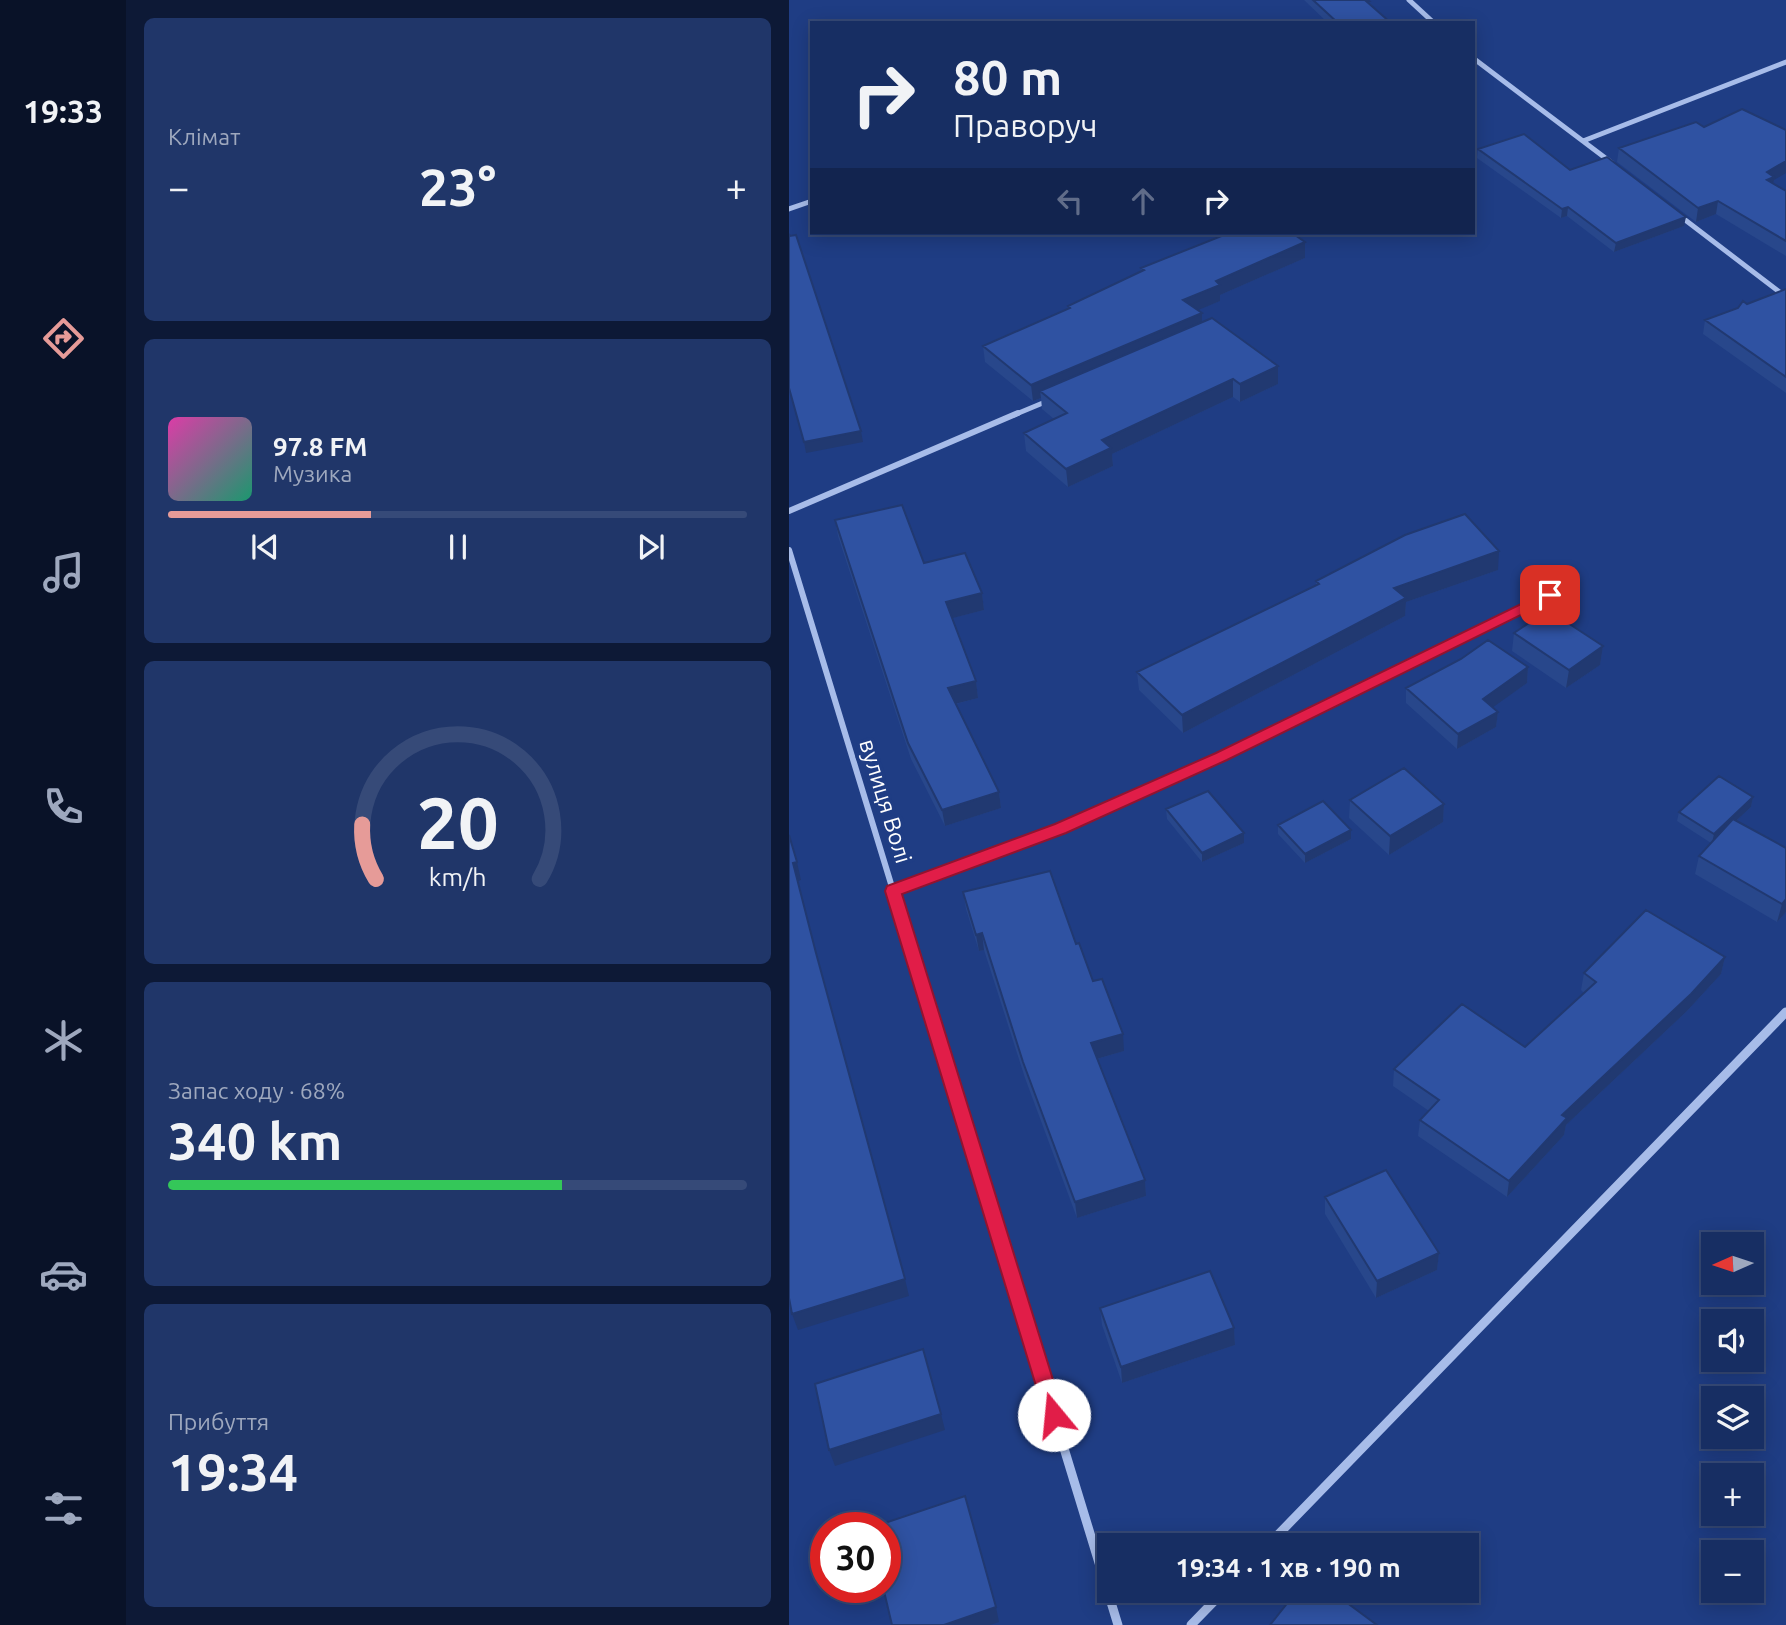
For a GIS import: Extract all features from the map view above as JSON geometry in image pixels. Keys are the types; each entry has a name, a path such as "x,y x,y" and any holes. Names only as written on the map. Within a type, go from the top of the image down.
{"street":[{"path":"1409,0 1432,21"},
{"path":"1475,60 1615,166"},
{"path":"1583,141 1705,91 1786,62"},
{"path":"789,209 810,202"},
{"path":"1679,215 1786,297"},
{"path":"789,511 1056,397"},
{"name":"вулиця Волі","path":"789,550 1118,1625"},
{"path":"893,891 1060,828 1222,757 1550,595"},
{"path":"1280,1533 1786,1012"},
{"path":"1191,1625 1212,1603"}],"building":[{"path":"1313,0 1368,0 1366,1 1389,21 1336,21"},
{"path":"1742,109 1786,130 1786,161 1767,172 1774,177 1767,180 1786,191 1786,241 1718,201 1698,208 1619,148 1696,122 1704,127"},
{"path":"1524,134 1570,170 1607,157 1686,217 1616,243 1568,207 1562,209 1478,149"},
{"path":"789,234 796,235 861,431 804,442 789,388"},
{"path":"1224,235 1295,235 1305,242 1216,281 1220,285 1183,300 1202,313 1031,385 983,346 1070,308 1068,306 1144,270 1141,268"},
{"path":"1786,289 1786,377 1705,320 1738,308 1743,301 1747,304"},
{"path":"1212,318 1278,366 1240,384 1233,379 1102,440 1111,448 1066,469 1024,433 1067,413 1040,391"},
{"path":"902,505 924,563 965,553 982,593 946,602 976,681 948,688 999,792 942,810 908,743 835,520"},
{"path":"1465,514 1499,551 1394,588 1406,598 1182,715 1137,672 1319,584 1316,581 1405,535"},
{"path":"1548,610 1603,646 1569,670 1514,633"},
{"path":"1488,640 1528,667 1483,699 1498,712 1458,734 1406,688 1461,659"},
{"path":"1404,768 1444,804 1390,836 1350,800"},
{"path":"1719,776 1753,797 1714,834 1679,812"},
{"path":"1208,791 1244,833 1202,853 1166,809"},
{"path":"1323,801 1351,830 1305,854 1278,825"},
{"path":"1733,819 1786,848 1786,899 1782,904 1699,856"},
{"path":"789,835 797,862 793,863 816,953 905,1279 792,1314 789,1298"},
{"path":"1050,871 1076,944 1079,943 1093,981 1102,979 1123,1034 1091,1043 1145,1180 1075,1202 1023,1062 982,933 976,935 963,892"},
{"path":"1646,910 1725,957 1691,994 1562,1115 1567,1118 1509,1181 1420,1120 1439,1100 1394,1069 1462,1004 1525,1047 1596,982 1584,973"},
{"path":"1386,1170 1439,1253 1377,1281 1325,1197"},
{"path":"1210,1271 1234,1328 1121,1367 1100,1308"},
{"path":"923,1349 941,1414 829,1450 815,1384"},
{"path":"965,1496 996,1607 944,1625 892,1625 887,1603 901,1603 901,1518"},
{"path":"1287,1603 1347,1603 1377,1625 1270,1625"}],"route":[{"path":"1054,1415 893,891 1060,828 1222,757 1550,595"}]}
